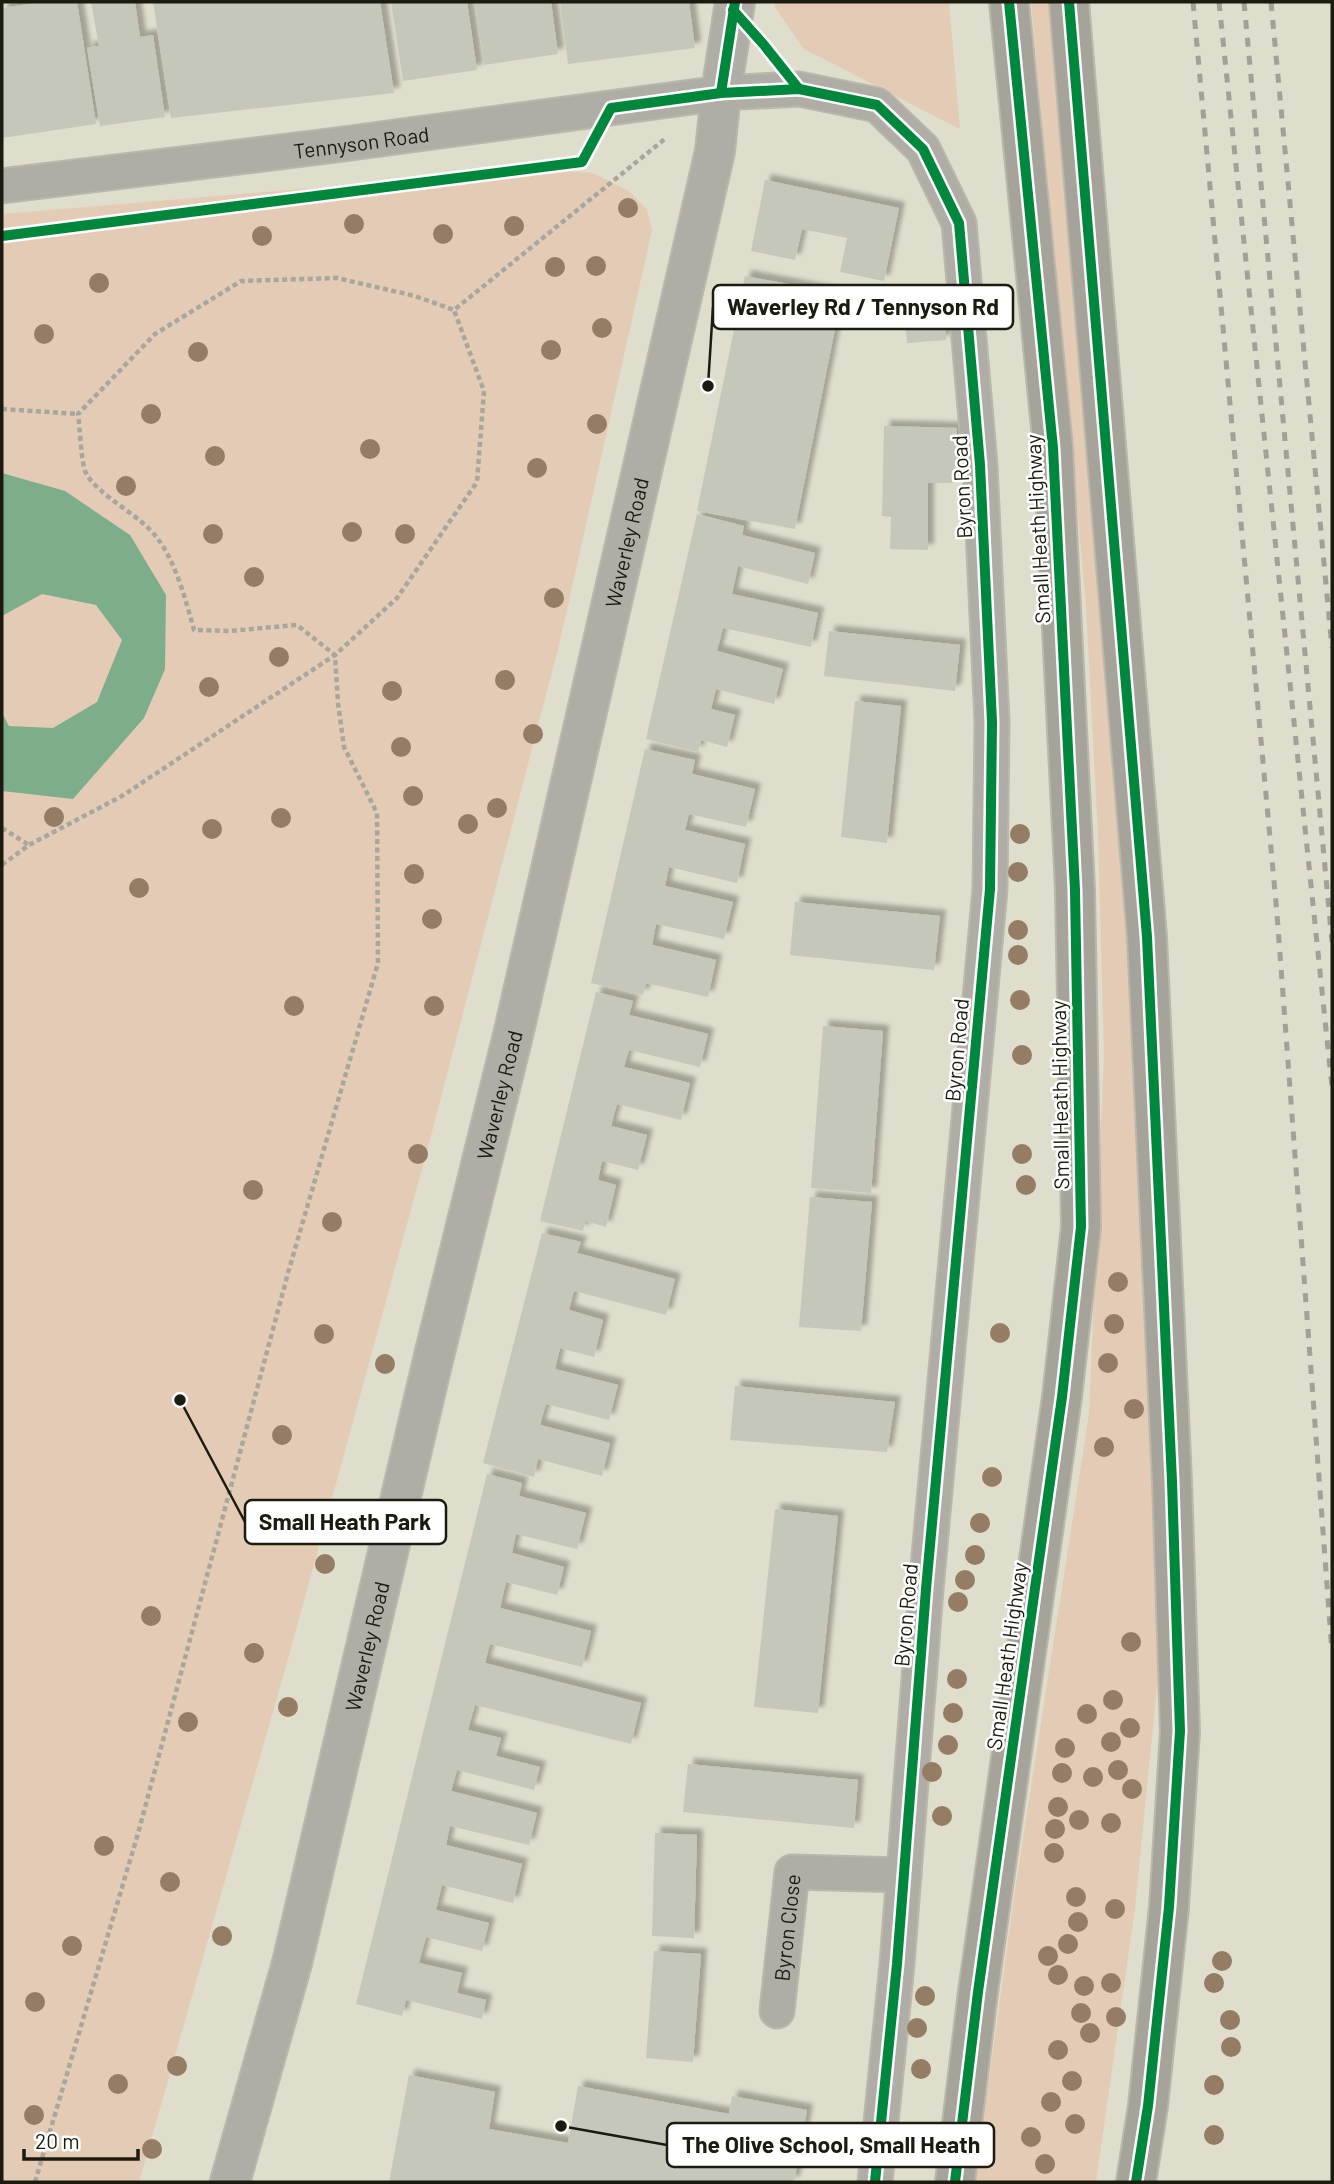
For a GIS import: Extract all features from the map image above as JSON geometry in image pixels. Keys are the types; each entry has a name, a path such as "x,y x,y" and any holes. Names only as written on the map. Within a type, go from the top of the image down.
{"highway":[{"name":"Small Heath Highway","path":"955,2182 978,1992 1062,1397 1080,1227 1075,890 1053,448 1009,2"},
{"path":"1069,2 1147,937 1180,1731 1169,1907 1148,2106 1136,2182"}],"street":[{"name":"Waverley Road","path":"230,2182 292,1963 432,1364 517,1017 715,151 734,2"},
{"name":"Byron Road","path":"721,93 799,89 877,105 923,149 959,223 980,465 991,695 990,889 926,1589 896,1978 875,2182"},
{"name":"Tennyson Road","path":"2,186 336,145 721,93"},
{"name":"Byron Close","path":"777,2011 792,1872 904,1875"}],"path":[{"path":"454,310 667,136"},
{"path":"2,409 78,414 155,334 241,281 337,278 415,296 454,310 484,391 477,482 397,598 335,655 122,796 29,845 2,865"},
{"path":"35,2182 139,1830 288,1273 378,963 377,813 344,747 335,655 297,625 230,631 194,630 181,587 160,541 147,525 101,490 85,472 78,414"},
{"path":"2,828 29,845"}],"shaded area":[{"path":"775,2 949,2 960,129 804,49 774,6"},
{"path":"1031,2 1053,2 1116,706 1159,1666 1135,1908 1096,2182 975,2182 1014,1897 1089,1414 1104,1056 1098,835 1086,606"},
{"path":"540,169 593,173 629,191 647,210 652,230 559,645 428,1147 290,1652 139,2182 2,2182 2,214"},
{"path":"2,473 65,491 130,535 166,595 165,669 144,718 73,799 2,791 2,713 9,726 53,728 97,702 122,640 96,605 42,594 2,616"}],"building":[{"path":"43,2 77,2 96,124 2,138 2,8"},
{"path":"91,2 135,2 140,37 153,35 165,117 100,126 87,48 99,46"},
{"path":"153,2 380,2 394,93 171,118"},
{"path":"391,2 467,2 477,70 403,81"},
{"path":"475,2 551,2 558,54 484,65"},
{"path":"560,2 689,2 695,48 568,64"},
{"path":"765,180 899,208 884,281 840,272 847,238 802,229 795,260 751,251"},
{"path":"745,276 842,294 795,529 697,511"},
{"path":"944,305 946,340 907,343 904,308"},
{"path":"884,426 957,428 956,483 928,483 928,550 890,549 891,517 882,516"},
{"path":"697,514 744,526 742,535 815,553 808,584 738,566 732,594 818,613 811,647 723,628 717,651 783,669 774,704 716,689 711,709 735,715 727,747 701,740 698,752 646,739"},
{"path":"829,631 960,645 955,691 824,676"},
{"path":"855,701 901,706 887,843 841,837"},
{"path":"645,749 695,760 692,774 755,789 746,827 689,814 685,830 745,844 737,883 669,867 665,886 733,902 724,939 656,924 652,945 716,960 708,997 646,983 643,995 591,983"},
{"path":"795,902 940,916 934,970 790,955"},
{"path":"596,992 633,1001 629,1015 708,1034 700,1067 629,1050 624,1067 690,1083 681,1120 617,1104 611,1126 647,1135 638,1170 602,1161 598,1180 616,1185 606,1227 585,1221 583,1231 540,1221"},
{"path":"823,1026 883,1031 871,1193 811,1188"},
{"path":"810,1197 872,1202 861,1331 799,1327"},
{"path":"542,1233 581,1242 577,1253 675,1279 666,1315 574,1291 569,1310 603,1320 594,1357 560,1348 555,1369 618,1385 609,1420 546,1404 540,1425 610,1443 602,1476 538,1459 534,1477 483,1463"},
{"path":"735,1386 895,1402 887,1452 730,1440"},
{"path":"487,1474 522,1483 519,1496 586,1513 577,1549 516,1534 512,1553 564,1567 557,1595 506,1582 500,1608 591,1631 582,1667 490,1644 485,1663 641,1703 631,1744 475,1705 468,1730 501,1738 496,1756 540,1767 534,1790 457,1770 451,1791 537,1813 529,1845 450,1826 446,1845 522,1864 513,1903 442,1885 436,1910 489,1923 482,1951 426,1937 419,1963 462,1973 457,1993 486,2000 482,2019 406,2000 402,2016 356,2004"},
{"path":"775,1509 838,1516 818,1713 754,1707"},
{"path":"688,1764 858,1780 854,1828 683,1812"},
{"path":"655,1833 697,1835 694,1938 652,1936"},
{"path":"654,1951 701,1954 693,2062 646,2058"},
{"path":"409,2075 495,2092 489,2129 568,2143 578,2086 729,2114 732,2096 807,2110 794,2182 389,2182"}],"railway":[{"path":"1193,2 1277,914 1332,1652"},
{"path":"1219,2 1332,1087"},
{"path":"1244,2 1332,942"},
{"path":"1271,2 1332,648"}],"cycle path":[{"path":"721,93 735,2"},
{"path":"955,2182 978,1992 1062,1397 1081,1227 1075,890 1053,448 1009,2"},
{"path":"1069,2 1147,937 1172,1481 1180,1731 1169,1907 1148,2106 1136,2182"},
{"path":"733,10 799,89"},
{"path":"2,236 582,162 611,108 721,93 799,89 877,105 923,149 959,223 980,465 992,722 990,889 926,1589 897,1964 875,2182"}],"place":[{"name":"Waverley Rd / Tennyson Rd","path":"708,386"},
{"name":"Small Heath Park","path":"180,1400"},
{"name":"The Olive School, Small Heath","path":"561,2126"}]}
